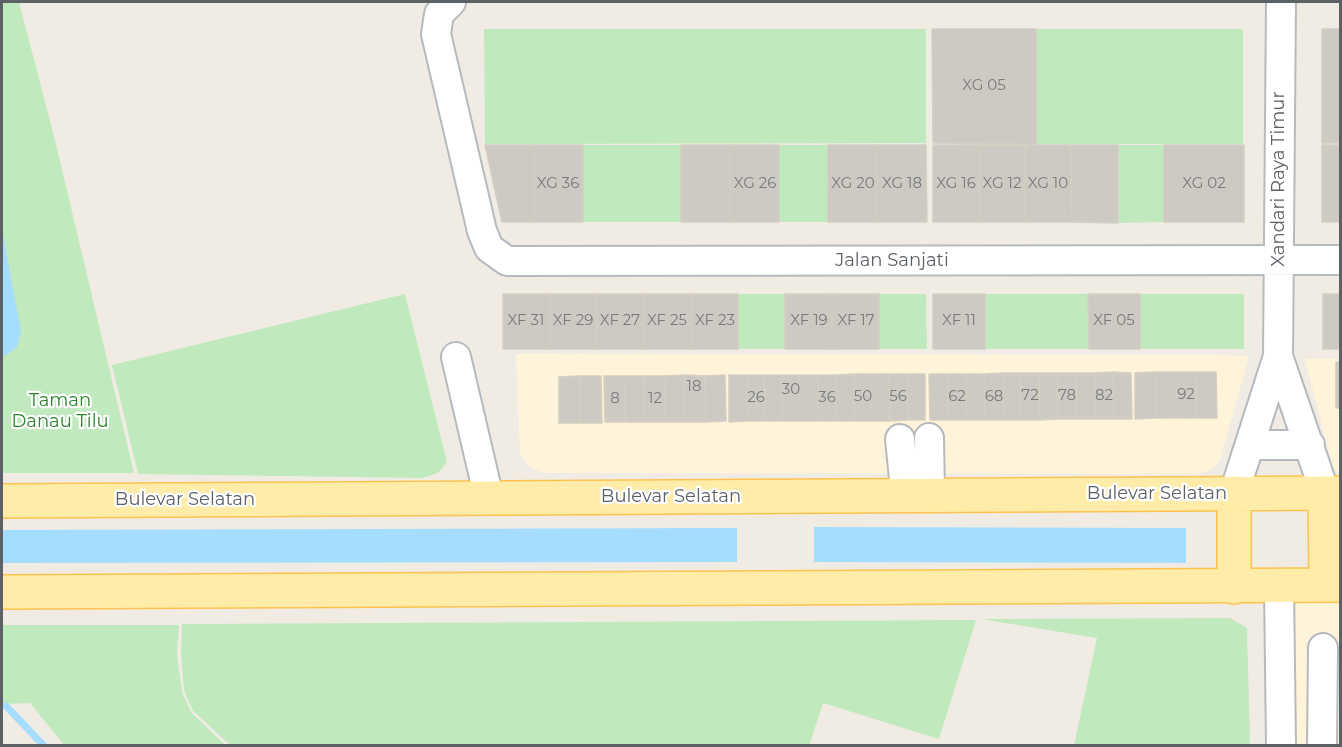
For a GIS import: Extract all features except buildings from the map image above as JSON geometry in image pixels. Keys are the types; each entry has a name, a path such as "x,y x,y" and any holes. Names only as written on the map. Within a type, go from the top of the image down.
{"main road":[{"path":"1233,587 1234,493"},
{"name":"Bulevar Selatan","path":"2,501 1333,493"},
{"path":"2,592 1333,585 1333,493"}],"street":[{"name":"Jalan Sanjati","path":"451,2 439,14 436,34 482,231 489,248 507,261 1341,260"},
{"name":"Xandari Raya Timur","path":"1278,356 1281,2"},
{"path":"1234,493 1278,356"},
{"path":"1278,356 1310,445 1333,493"},
{"path":"456,357 489,498"},
{"path":"916,495 929,438"},
{"path":"900,439 904,479 916,495"},
{"path":"1250,445 1310,445"},
{"path":"1279,586 1281,746"},
{"path":"1322,746 1323,648"}],"shaded area":[{"path":"516,354 1249,356 1220,460 1213,469 1199,474 543,473 529,466 520,454"},
{"path":"1305,359 1340,359 1340,474 1333,468"},
{"path":"1286,593 1340,593 1340,745 1290,745"}],"green space":[{"name":"Taman Danau Tilu","path":"2,2 19,2 55,140 134,473 2,473"},
{"path":"484,29 926,29 926,143 485,144"},
{"path":"1036,29 1243,29 1243,144 1036,144"},
{"path":"583,145 681,145 681,222 583,222"},
{"path":"779,145 828,145 828,222 779,222"},
{"path":"1118,145 1164,145 1164,222 1118,223"},
{"path":"405,294 447,462 438,473 423,478 138,474 112,365"},
{"path":"738,294 785,294 785,349 738,349"},
{"path":"879,294 926,294 927,349 879,349"},
{"path":"985,294 1088,294 1089,349 985,349"},
{"path":"1140,294 1244,294 1244,349 1140,349"},
{"path":"1230,618 1247,628 1250,745 1074,745 1097,638 981,619"},
{"path":"976,620 939,739 823,703 809,746 230,745 193,711 184,691 181,654 182,624"},
{"path":"2,625 179,625 177,654 182,692 191,712 225,745 64,745 30,703 2,704"}],"water":[{"path":"2,229 21,332 17,347 5,356 2,356"},
{"path":"814,527 1186,528 1186,563 814,562"},
{"path":"737,528 737,562 2,563 2,530"}],"waterway":[{"path":"6,706 44,746"}]}
